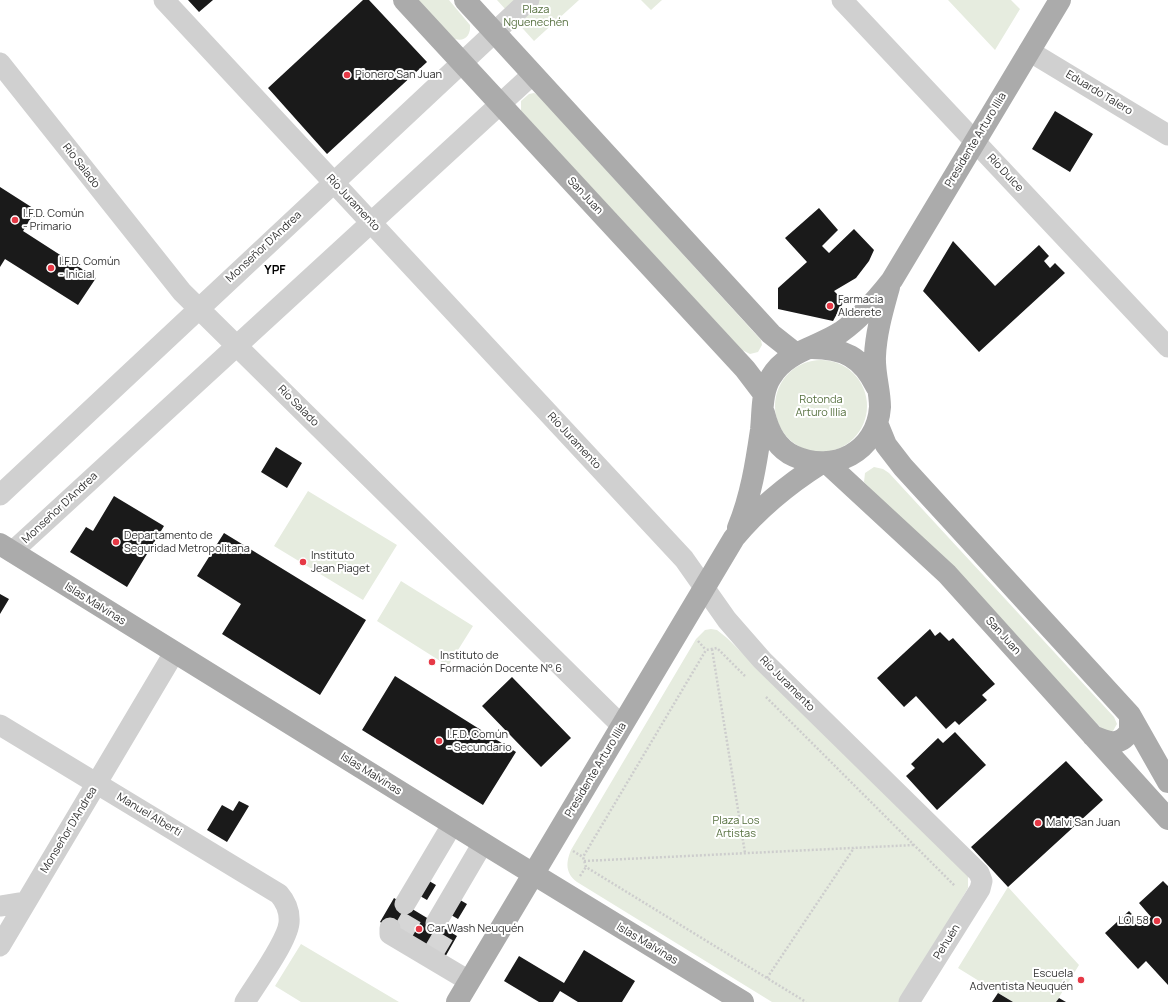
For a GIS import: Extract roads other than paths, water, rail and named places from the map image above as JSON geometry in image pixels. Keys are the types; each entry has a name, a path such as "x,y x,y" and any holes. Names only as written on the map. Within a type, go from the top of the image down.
{"main road":[{"name":"San Juan","path":"404,0 745,369 764,403"},
{"path":"465,0 771,334 803,351"},
{"name":"Presidente Arturo Illia","path":"734,538 750,492 764,403 770,378 780,364 803,351 826,341 855,320 892,280 1060,0"},
{"name":"Presidente Arturo Illia","path":"456,1002 734,538 748,522 780,492 824,464 844,459 859,450 870,438 877,423 880,406 875,371 877,336 892,280"},
{"name":"Presidente Arturo Illia","path":"803,351 834,349 845,352 859,361 870,374 877,389"},
{"path":"764,403 767,428 776,442 788,454 804,461 824,464"},
{"path":"877,423 886,445 903,467 1168,756"},
{"name":"San Juan","path":"824,464 906,534 947,574 1168,819"},
{"name":"Islas Malvinas","path":"6,548 533,875 743,1002"},
{"path":"1093,736 1109,743 1122,740 1130,731 1130,715"},
{"path":"1130,715 1168,782"}],"street":[{"name":"Río Juramento","path":"164,0 684,559 744,641 976,869 982,881"},
{"name":"Monseñor D'Andrea","path":"0,496 529,0"},
{"name":"Río Dulce","path":"842,0 1168,347"},
{"name":"Eduardo Talero","path":"1029,51 1168,135"},
{"name":"Río Salado","path":"0,63 158,264 199,308 622,726"},
{"name":"Monseñor D'Andrea","path":"6,548 236,346 533,74"},
{"name":"Monseñor D'Andrea","path":"0,946 174,653"},
{"name":"Manuel Alberti","path":"0,726 273,890 284,900 289,913 286,935 245,1002"},
{"path":"410,908 457,828"},
{"path":"441,926 488,847"},
{"name":"Pehuén","path":"909,1002 980,889 982,881"},
{"path":"0,906 26,902"},
{"path":"397,934 469,981"}],"tunnel":[{"path":"401,935 415,911"},
{"path":"433,953 447,929"}],"place":[{"name":"Pionero San Juan","path":"347,75"},
{"name":"I.F.D. Común - Primario","path":"15,220"},
{"name":"I.F.D. Común - Inicial","path":"51,268"},
{"name":"Farmacia Alderete","path":"830,306"},
{"name":"Departamento de Seguridad Metropolitana","path":"116,542"},
{"name":"Instituto Jean Piaget","path":"303,562"},
{"name":"Instituto de Formación Docente N° 6","path":"432,662"},
{"name":"I.F.D. Común - Secundario","path":"439,741"},
{"name":"Malvi San Juan","path":"1038,823"},
{"name":"LOI 58","path":"1157,921"},
{"name":"Car Wash Neuquén","path":"419,929"},
{"name":"Escuela Adventista Neuquén","path":"1081,980"}],"district":[{"name":"YPF","path":"275,271"}],"park label":[{"name":"Plaza Nguenechén","path":"536,16"},
{"name":"Rotonda Arturo Illia","path":"821,406"},
{"name":"Plaza Los Artistas","path":"736,827"}]}
